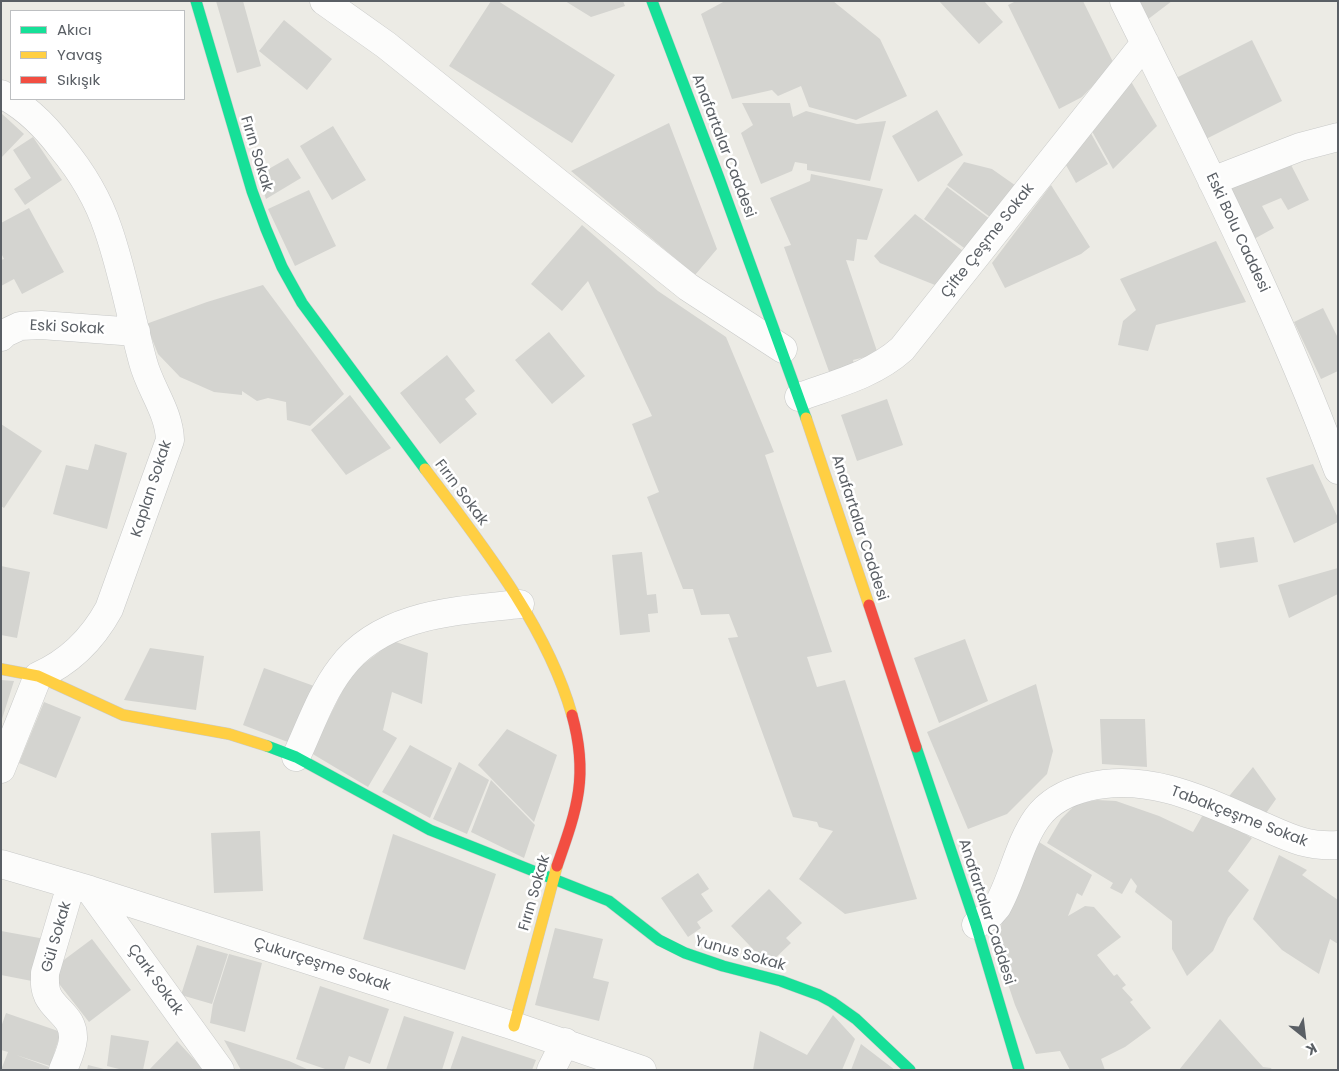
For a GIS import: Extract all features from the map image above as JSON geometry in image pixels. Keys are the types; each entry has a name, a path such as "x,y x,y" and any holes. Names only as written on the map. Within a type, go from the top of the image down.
{"street":[{"name":"Fırın Sokak","path":"196,1 260,214 278,261 302,303 491,558 548,654 561,683 578,732 582,776 578,798 553,880 514,1026"},
{"path":"324,1 386,44 688,287 783,349"},
{"name":"Eski Bolu Caddesi","path":"1124,1 1278,322 1314,406 1338,470"},
{"name":"Anafartalar Caddesi","path":"656,3 800,397 976,925 1019,1070"},
{"name":"Çifte Çeşme Sokak","path":"800,397 877,368 902,349 1145,43"},
{"name":"Kaplan Sokak","path":"1,94 30,114 48,130 69,156 87,183 108,228 143,364 166,417 170,440 116,592 102,621 78,652 62,664 38,676"},
{"path":"1212,181 1300,147 1338,137"},
{"name":"Eski Sokak","path":"1,337 20,326 41,325 136,332"},
{"path":"296,757 331,683 351,656 368,641 399,625 423,618 460,610 520,604"},
{"name":"Yunus Sokak","path":"1,669 38,676 123,715 254,740 296,757 400,816 430,830 609,901 620,908 657,940 676,950 721,966 783,982 820,996 852,1016 910,1070"},
{"path":"1,770 38,676"},
{"name":"Tabakçeşme Sokak","path":"976,925 997,907 1024,842 1038,817 1050,804 1060,797 1070,792 1094,786 1116,784 1140,785 1181,792 1296,840 1313,845 1338,845"},
{"name":"Çukurçeşme Sokak","path":"1,864 564,1042 642,1070"},
{"name":"Gül Sokak","path":"63,1070 73,1040 72,1029 67,1017 48,997 45,987 45,972 81,888"},
{"name":"Çark Sokak","path":"81,888 220,1070"},
{"path":"551,1070 564,1042"}],"building":[{"path":"216,1 243,1 261,66 237,73"},
{"path":"491,1 498,1 615,75 572,143 449,66"},
{"path":"565,1 623,1 625,6 591,17"},
{"path":"725,1 833,1 880,39 907,96 856,120 809,107 801,86 778,96 772,90 732,99 701,14"},
{"path":"939,1 984,1 1003,22 979,44"},
{"path":"1016,1 1083,1 1114,64 1082,97 1059,109 1008,5"},
{"path":"1138,1 1172,1 1147,20"},
{"path":"284,20 332,59 307,90 259,51"},
{"path":"1252,40 1282,101 1202,141 1172,80"},
{"path":"1129,78 1157,126 1113,169 1089,126"},
{"path":"742,103 790,103 793,117 806,111 857,124 886,121 870,181 807,170 807,164 795,162 792,171 761,184 741,133 753,125"},
{"path":"937,110 963,155 918,182 892,136"},
{"path":"1,113 24,134 1,158"},
{"path":"669,123 717,249 695,275 571,171"},
{"path":"333,126 366,180 332,200 300,146"},
{"path":"1088,128 1108,164 1076,183 1062,158"},
{"path":"33,137 62,180 25,205 14,189 31,178 13,150"},
{"path":"288,158 301,178 266,199 258,175"},
{"path":"1289,161 1309,200 1288,210 1281,198 1262,206 1274,228 1254,239 1226,187"},
{"path":"964,162 992,169 1019,188 994,220 947,185"},
{"path":"811,174 883,189 867,240 857,239 854,261 846,260 878,354 853,360 855,367 831,377 784,247 791,245 770,198 810,181"},
{"path":"1051,185 1090,247 1081,254 1005,288 992,263"},
{"path":"947,187 990,219 967,250 924,219"},
{"path":"309,190 336,246 295,266 268,209"},
{"path":"29,208 64,272 22,294 14,279 1,286 1,260 4,259 1,253 1,223"},
{"path":"915,214 967,254 935,285 880,263 874,256"},
{"path":"582,225 658,291 726,337 774,452 765,455 832,652 807,657 817,687 845,680 917,899 845,914 799,879 833,831 819,827 817,822 793,817 728,638 738,637 729,614 701,615 693,589 683,589 647,497 659,492 632,424 652,416 588,281 562,311 531,284"},
{"path":"1216,241 1246,302 1156,325 1148,351 1118,345 1123,321 1136,310 1120,279"},
{"path":"263,285 344,394 310,426 287,420 286,402 268,398 257,401 242,391 242,395 214,392 180,377 158,354 146,324 207,302"},
{"path":"1323,308 1338,338 1338,371 1321,379 1294,322"},
{"path":"549,332 585,376 552,404 515,360"},
{"path":"447,355 475,391 465,399 477,414 440,444 400,393"},
{"path":"350,395 391,448 346,475 311,430"},
{"path":"887,399 903,445 857,461 841,415"},
{"path":"1,424 42,451 4,508 1,506"},
{"path":"95,444 127,453 107,529 53,514 66,465 88,470"},
{"path":"1313,464 1338,518 1338,522 1294,543 1266,478"},
{"path":"1254,537 1258,562 1220,568 1216,543"},
{"path":"642,552 647,595 656,594 658,613 648,614 650,632 620,635 612,555"},
{"path":"1,566 30,572 17,638 1,635"},
{"path":"1338,568 1338,594 1289,618 1278,585"},
{"path":"965,639 988,701 939,723 914,658"},
{"path":"393,641 428,653 422,704 392,692 383,730 397,738 368,787 311,753 351,674"},
{"path":"150,648 204,656 196,710 124,700"},
{"path":"264,668 314,686 293,744 243,725"},
{"path":"1,680 14,681 2,719 1,719"},
{"path":"1036,684 1053,751 1047,774 1007,814 968,829 927,732"},
{"path":"44,702 81,717 56,778 19,763"},
{"path":"1100,719 1145,719 1147,767 1102,764"},
{"path":"507,729 557,755 534,822 478,765"},
{"path":"410,745 452,768 430,818 382,792"},
{"path":"459,762 489,780 467,834 433,819"},
{"path":"1253,767 1276,799 1264,816 1226,800"},
{"path":"491,780 535,825 524,858 471,832"},
{"path":"1097,800 1116,801 1159,816 1193,832 1205,811 1252,838 1228,871 1249,890 1228,918 1213,951 1187,976 1172,949 1172,921 1135,892 1137,886 1131,878 1122,894 1110,888 1113,883 1047,843 1061,819 1076,804"},
{"path":"260,831 263,891 214,893 211,833"},
{"path":"393,834 496,874 465,970 363,939"},
{"path":"1039,842 1092,875 1082,896 1077,893 1068,916 1085,906 1094,907 1121,937 1097,955 1114,976 1117,974 1126,985 1122,988 1133,1000 1130,1002 1151,1028 1125,1047 1101,1059 1105,1070 1070,1070 1060,1051 1036,1054 1015,1005 995,945 1006,910"},
{"path":"1279,855 1307,870 1302,875 1338,900 1338,944 1330,939 1319,974 1282,950 1253,919"},
{"path":"698,873 709,889 701,894 713,911 697,922 701,928 688,937 661,898"},
{"path":"769,889 802,923 786,938 791,943 768,965 731,926"},
{"path":"555,928 603,939 593,978 609,982 599,1021 535,1005"},
{"path":"1,931 45,939 37,982 1,975"},
{"path":"92,939 131,990 89,1022 49,971"},
{"path":"197,945 228,954 212,1004 181,995"},
{"path":"229,954 262,963 245,1032 210,1023 213,1004"},
{"path":"320,986 389,1009 370,1064 349,1056 344,1070 328,1070 296,1059"},
{"path":"6,1013 61,1032 50,1066 16,1055 49,1067 48,1070 1,1070 8,1052 1,1050 1,1027"},
{"path":"833,1015 855,1039 842,1070 753,1070 760,1031 807,1055"},
{"path":"404,1016 454,1032 442,1070 386,1070"},
{"path":"1220,1019 1263,1067 1271,1068 1272,1070 1179,1070"},
{"path":"111,1035 149,1041 143,1070 123,1070 107,1066"},
{"path":"462,1036 536,1060 532,1070 450,1070"},
{"path":"224,1040 289,1061 309,1070 241,1070"},
{"path":"177,1041 204,1070 149,1070"},
{"path":"861,1044 895,1070 851,1070"},
{"path":"88,1065 104,1069 104,1070 87,1070"}],"traffic: fast":[{"path":"196,1 252,191 282,267 302,303 425,469"},
{"path":"652,1 719,178 806,418"},
{"path":"267,746 296,757 430,830 609,901 659,940 685,953 723,966 781,981 819,995 856,1019 910,1070"},
{"path":"916,747 976,925 1019,1070"}],"traffic: slow":[{"path":"806,418 869,605"},
{"path":"425,469 489,555 529,617 561,682 572,715"},
{"path":"1,669 38,676 123,715 229,734 267,746"},
{"path":"514,1026 557,866"}],"traffic: jam":[{"path":"869,605 916,747"},
{"path":"557,866 575,809 580,775 580,756 572,715"}]}
